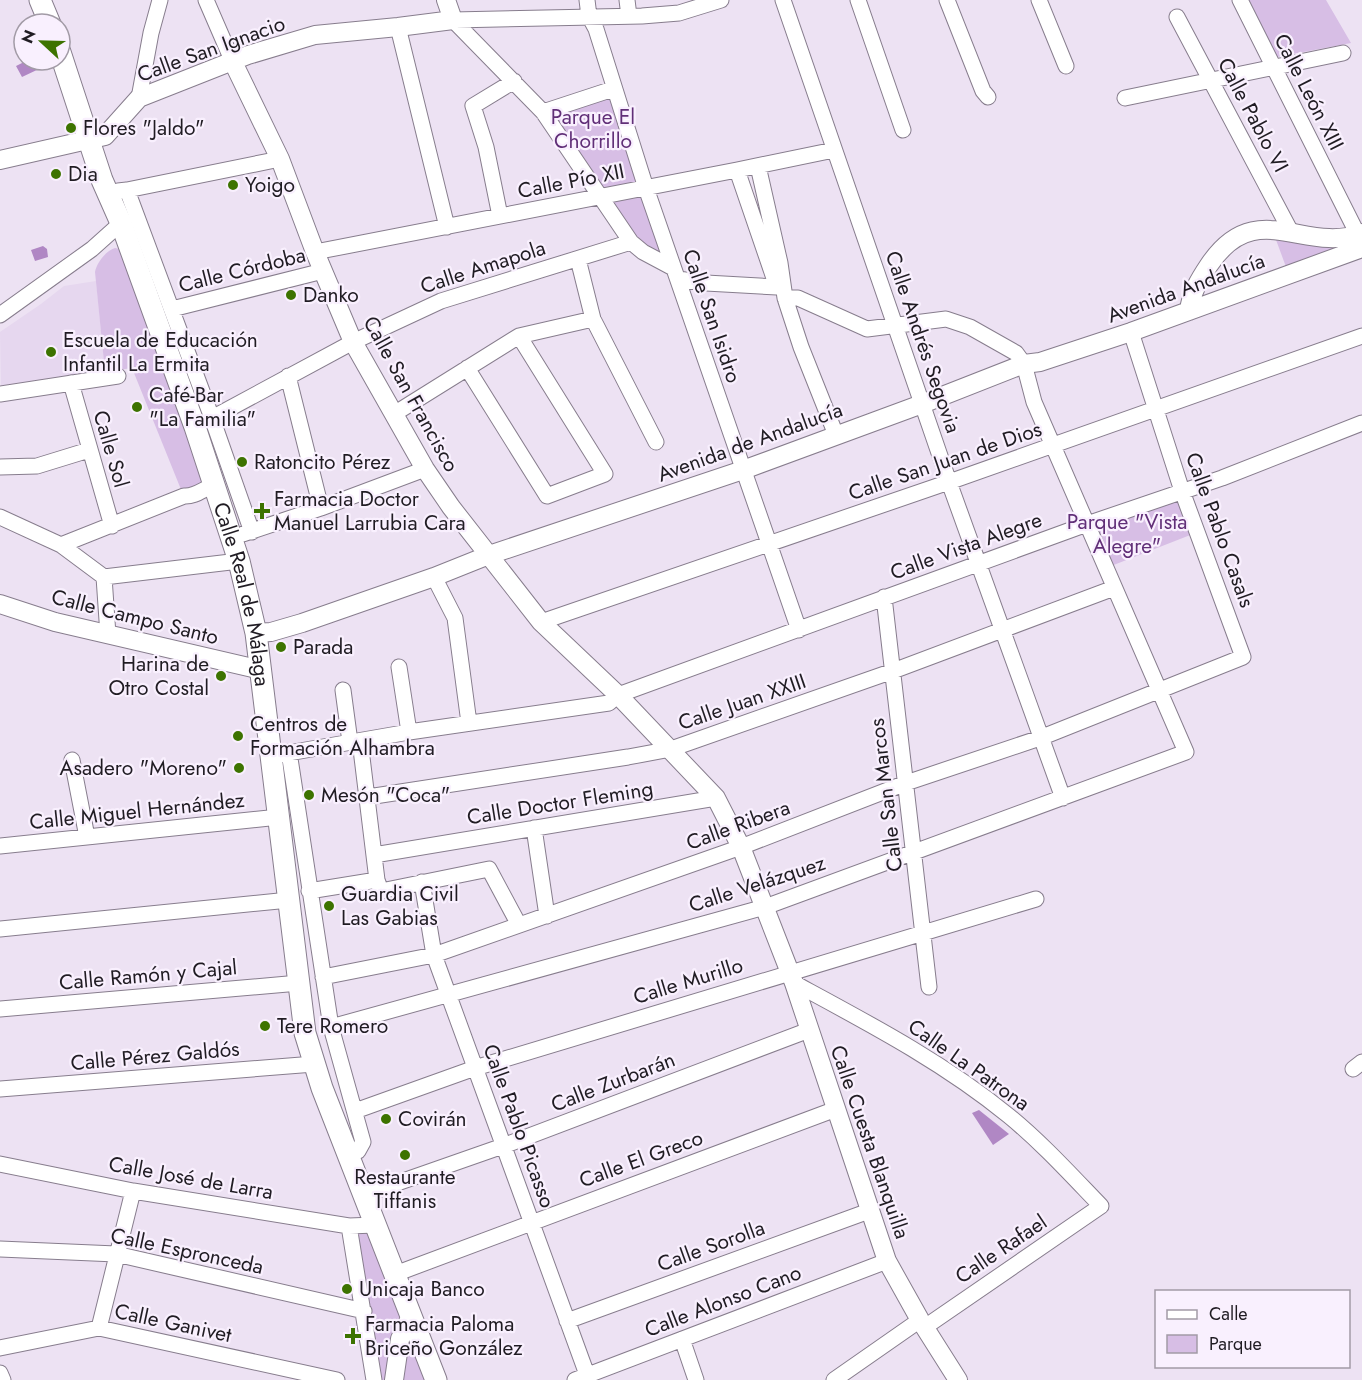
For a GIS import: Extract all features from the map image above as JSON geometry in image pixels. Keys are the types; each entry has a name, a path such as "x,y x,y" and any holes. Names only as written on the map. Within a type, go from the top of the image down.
{"main road":[{"name":"Calle Real de Málaga","path":"67,72 89,140 117,191 121,224 215,485 242,535 239,561 280,754 279,817 305,1033 322,1088 436,1380"}],"street":[{"path":"139,98 151,33 160,0"},
{"path":"206,0 232,60"},
{"path":"446,0 453,20 543,112 631,242 676,274 706,283 781,290 867,329 946,319 970,327 1016,353 1024,364 1034,402 1161,692"},
{"name":"Calle San Isidro","path":"587,0 589,16 596,28 646,188 799,630"},
{"path":"627,0 629,16"},
{"name":"Calle San Ignacio","path":"0,160 105,136 139,98 232,60 315,35 453,20 629,16 721,0"},
{"name":"Calle Andrés Segovia","path":"783,0 949,482 1063,798"},
{"path":"858,0 903,130"},
{"path":"947,0 983,91 988,98"},
{"path":"1039,0 1066,66"},
{"name":"Calle León XIII","path":"1240,0 1361,239"},
{"name":"Calle Pablo VI","path":"1177,17 1291,232"},
{"path":"398,27 447,226"},
{"path":"1125,98 1343,53"},
{"name":"Calle San Francisco","path":"232,60 280,159 315,252 353,342 425,469 541,622 618,695 716,798 741,847 765,907"},
{"path":"500,216 486,147 473,106 514,81"},
{"path":"543,112 613,88"},
{"name":"Calle Pío XII","path":"315,252 834,150"},
{"path":"117,191 280,159"},
{"path":"758,166 780,263 781,290"},
{"path":"737,170 801,347 836,435"},
{"name":"Calle Real de Málaga","path":"117,191 171,309 212,418 242,535"},
{"path":"0,315 92,249 121,224"},
{"path":"1189,311 1190,300 1196,285 1219,252 1237,238 1260,229 1327,239 1361,239"},
{"name":"Avenida Andalucía","path":"1024,364 1040,362 1189,311 1361,239"},
{"name":"Calle Amapola","path":"212,418 353,342 441,301 631,242"},
{"path":"578,259 593,320 656,442"},
{"name":"Calle Córdoba","path":"171,309 323,271"},
{"path":"394,414 519,336 593,320"},
{"name":"Calle Pablo Casals","path":"1131,332 1182,491 1243,657 1161,692"},
{"path":"467,368 547,496 605,474 519,336"},
{"name":"Calle San Juan de Dios","path":"541,622 769,545 1362,336"},
{"name":"Avenida de Andalucía","path":"489,555 743,470 1024,364"},
{"path":"0,394 118,376"},
{"path":"288,376 321,508"},
{"name":"Calle Sol","path":"71,383 112,526"},
{"name":"Calle Vista Alegre","path":"280,754 409,732 609,703 618,695 978,563 1222,478 1362,423"},
{"path":"0,466 38,466 89,450"},
{"path":"242,535 425,469"},
{"path":"61,546 184,496 193,496 206,487 215,485"},
{"path":"0,517 61,546 104,577 239,561"},
{"path":"256,633 271,632 302,623 435,577 489,555"},
{"path":"104,577 108,635"},
{"path":"435,577 455,618 469,723"},
{"name":"Calle Juan XXIII","path":"368,797 671,749 893,671 1114,588"},
{"name":"Calle San Marcos","path":"884,597 929,987"},
{"name":"Calle Campo Santo","path":"0,604 55,622 261,670"},
{"path":"399,667 409,732"},
{"path":"343,690 368,797 377,880 381,891 489,869 519,925"},
{"name":"Calle Ribera","path":"323,977 434,955 741,847 906,783 1040,738 1161,692"},
{"name":"Calle Velázquez","path":"331,1028 765,907 1186,752 1161,692"},
{"name":"Calle Real de Málaga","path":"280,754 309,891 331,1028 363,1142 358,1151 348,1154"},
{"path":"72,760 87,837"},
{"name":"Calle Doctor Fleming","path":"374,855 716,798"},
{"name":"Calle Miguel Hernández","path":"0,846 279,817"},
{"path":"534,828 547,916"},
{"path":"309,891 377,880"},
{"name":"Calle Pablo Picasso","path":"422,882 434,955 567,1321 584,1378"},
{"name":"Calle Murillo","path":"355,1111 475,1068 792,977 923,932 1036,899"},
{"path":"0,929 289,900"},
{"name":"Calle Cuesta Blanquilla","path":"765,907 792,977 887,1260 922,1323 958,1380"},
{"name":"Calle La Patrona","path":"792,977 922,1053 1009,1116 1039,1142 1101,1206"},
{"name":"Calle Ramón y Cajal","path":"0,1010 299,983"},
{"name":"Calle Zurbarán","path":"363,1195 503,1146 809,1030"},
{"name":"Calle Pérez Galdós","path":"0,1089 314,1064"},
{"name":"Calle El Greco","path":"394,1274 836,1109"},
{"name":"Calle José de Larra","path":"0,1164 133,1191 350,1226 375,1225"},
{"path":"99,1328 133,1191"},
{"name":"Calle Rafael","path":"834,1380 1101,1206"},
{"name":"Calle Sorolla","path":"567,1321 869,1211"},
{"path":"350,1226 374,1380"},
{"name":"Calle Espronceda","path":"0,1249 117,1254 364,1311"},
{"name":"Calle Alonso Cano","path":"584,1378 887,1260"},
{"path":"394,1380 400,1339 411,1316"},
{"name":"Calle Ganivet","path":"0,1348 99,1328 337,1380"},
{"path":"682,1339 696,1380"},
{"path":"0,1373 3,1380"}],"shaded area":[{"path":"19,72 33,72 22,77"},
{"path":"43,246 47,249 48,257 35,261 31,250"},
{"name":"Escuela de Educación Infantil La Ermita","path":"96,281 105,372 1,388 0,332 64,286"},
{"path":"979,1110 1009,1134 993,1145 972,1113"}],"green space":[{"path":"1249,0 1326,0 1351,43 1277,57"},
{"name":"Parque El Chorrillo","path":"610,96 638,184 602,190 552,115"},
{"name":"Parque El Chorrillo","path":"643,197 661,252 657,254 633,237 610,202"},
{"path":"1272,229 1362,248 1289,275"},
{"path":"115,248 120,249 203,482 182,492 132,368 105,372 95,272 102,257"},
{"name":"Parque \"Vista Alegre\"","path":"1182,491 1198,532 1106,568 1087,524"},
{"path":"375,1225 436,1380 374,1380 349,1226"}],"place":[{"name":"Flores \"Jaldo\"","path":"71,128"},
{"name":"Dia","path":"56,174"},
{"name":"Yoigo","path":"233,185"},
{"name":"Danko","path":"291,295"},
{"name":"Escuela de Educación Infantil La Ermita","path":"51,352"},
{"name":"Café-Bar \"La Familia\"","path":"137,407"},
{"name":"Ratoncito Pérez","path":"242,462"},
{"name":"Farmacia Doctor Manuel Larrubia Cara","path":"262,511"},
{"name":"Parada","path":"281,647"},
{"name":"Harina de Otro Costal","path":"221,676"},
{"name":"Centros de Formación Alhambra","path":"238,736"},
{"name":"Asadero \"Moreno\"","path":"239,768"},
{"name":"Mesón \"Coca\"","path":"309,795"},
{"name":"Guardia Civil Las Gabias","path":"329,906"},
{"name":"Tere Romero","path":"265,1026"},
{"name":"Covirán","path":"386,1119"},
{"name":"Restaurante Tiffanis","path":"405,1155"},
{"name":"Unicaja Banco","path":"347,1289"},
{"name":"Farmacia Paloma Briceño González","path":"353,1336"}]}
